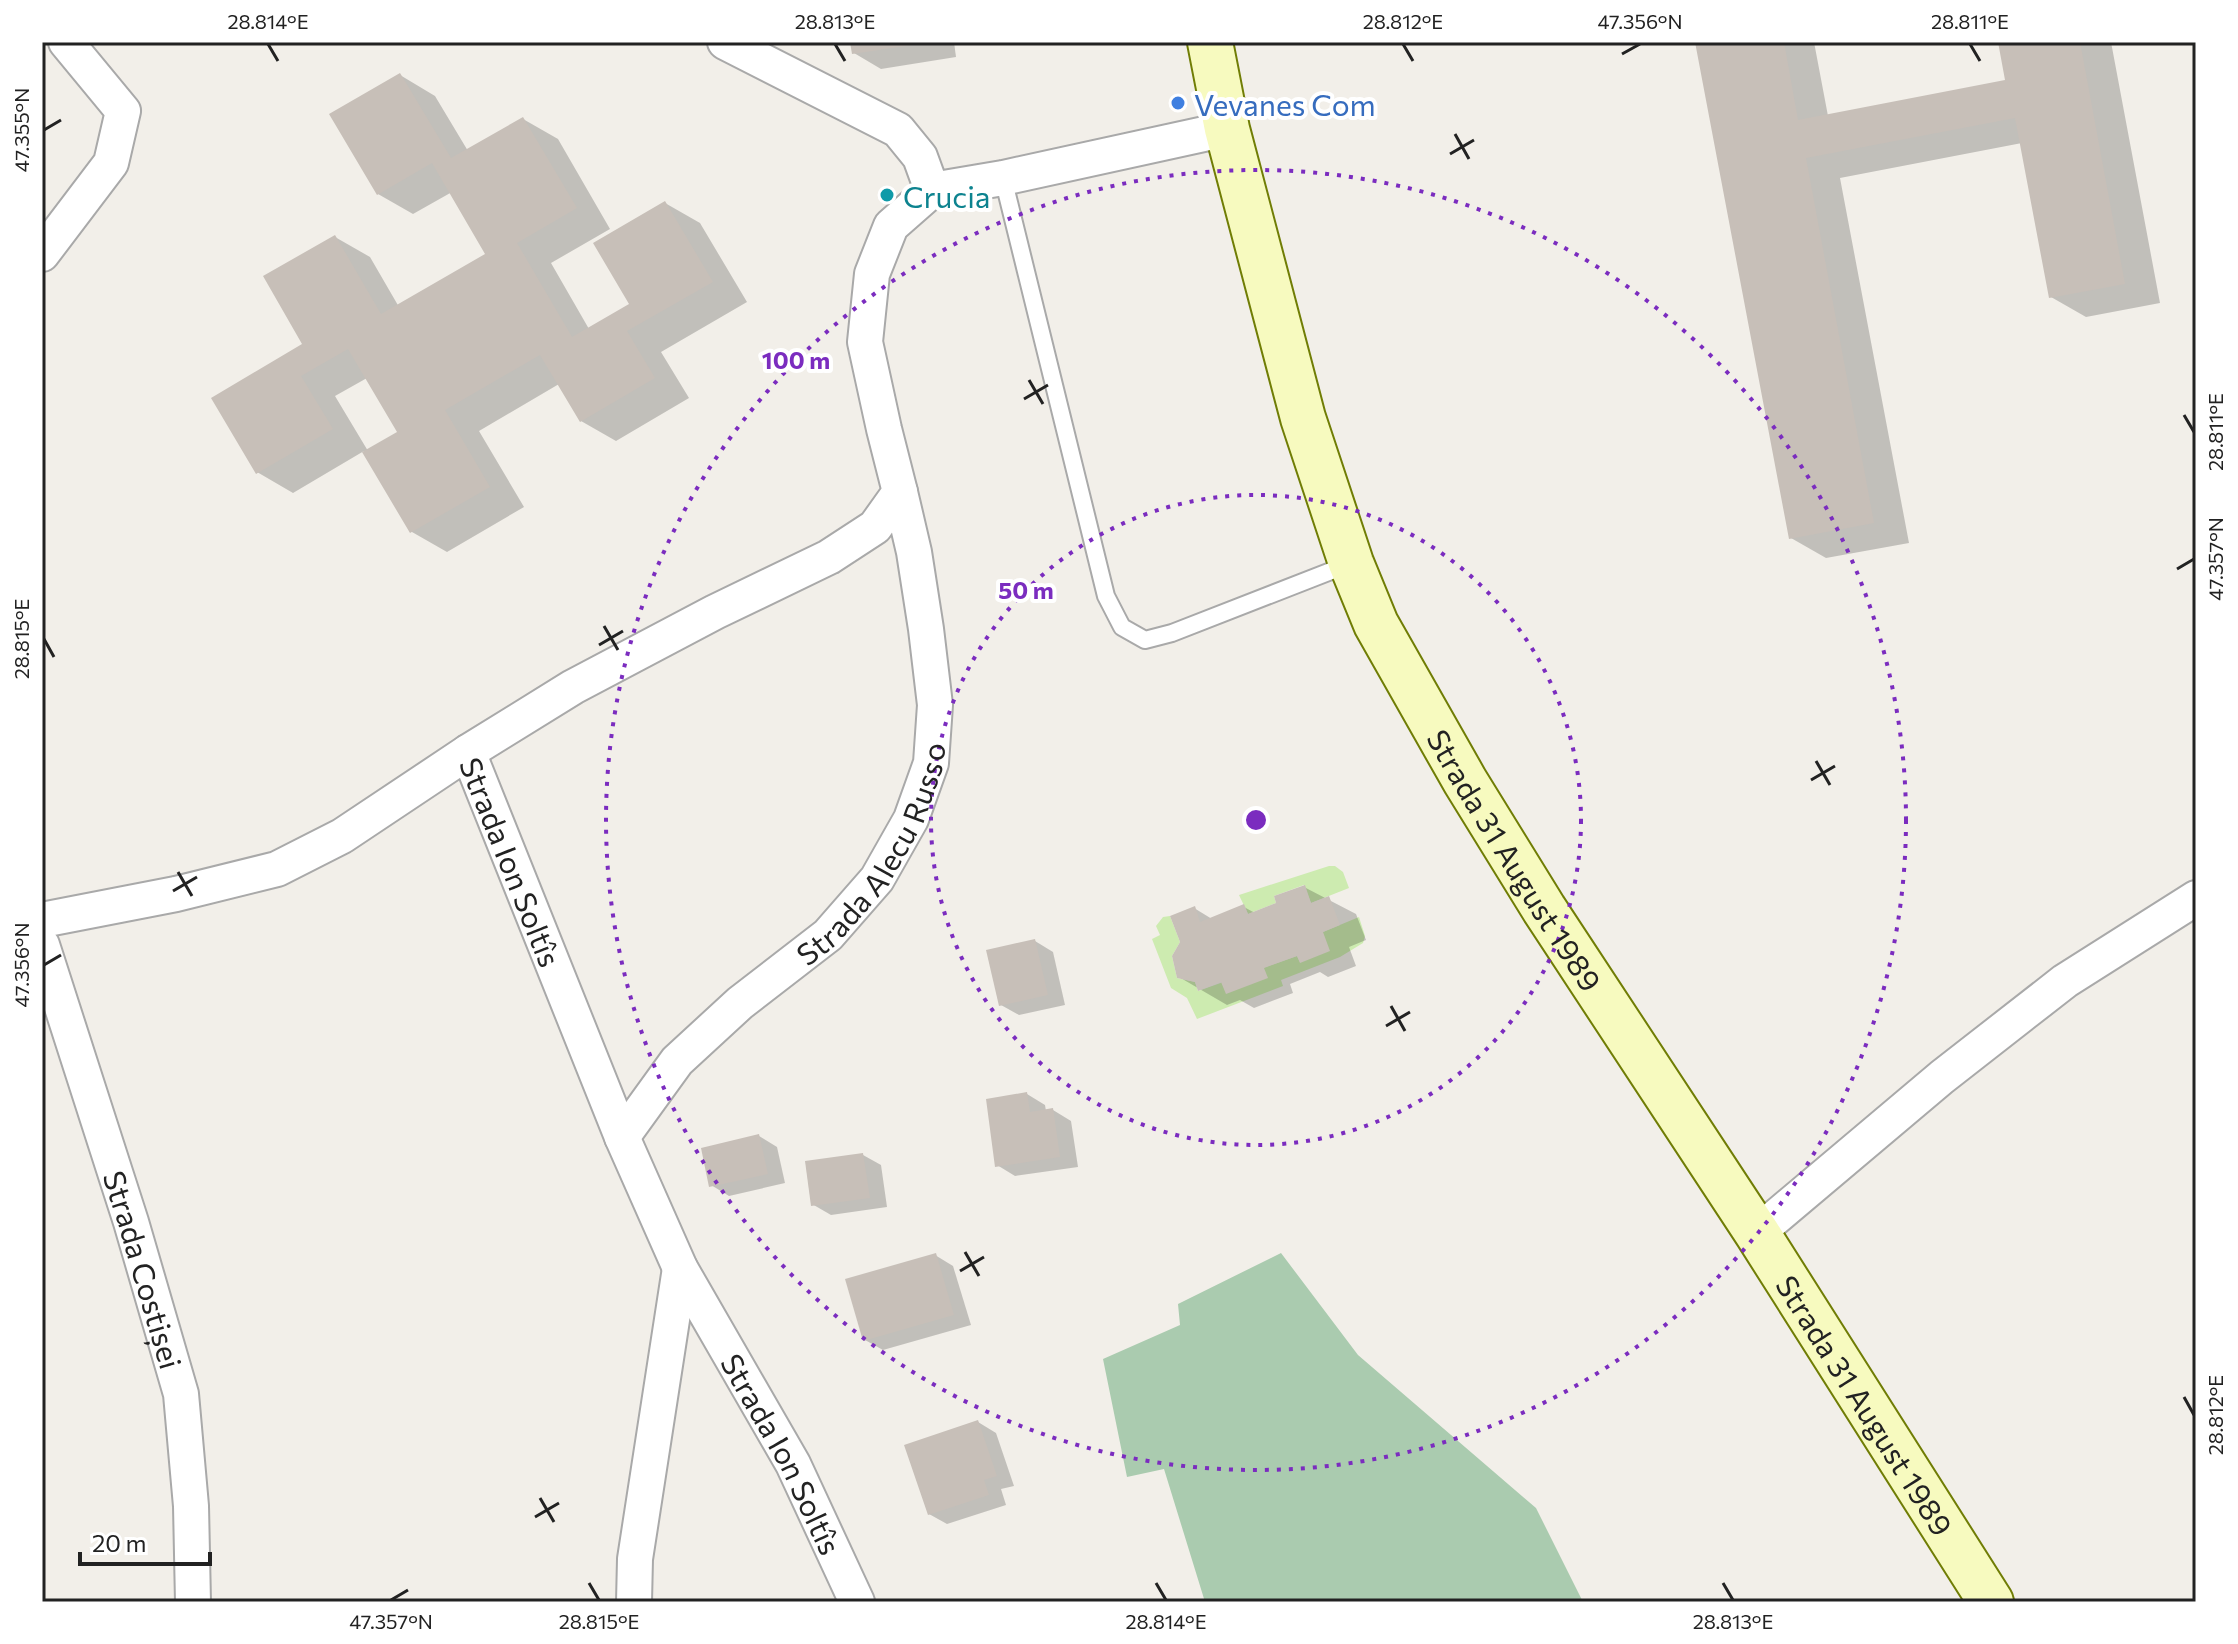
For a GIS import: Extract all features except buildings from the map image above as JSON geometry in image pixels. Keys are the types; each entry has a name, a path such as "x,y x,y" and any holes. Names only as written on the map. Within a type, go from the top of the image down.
{"main road":[{"name":"Strada 31 August 1989","path":"1210,42 1227,129 1303,418 1351,563 1376,624 1465,781 1544,909 1757,1233 1991,1602"}],"street":[{"path":"42,254 111,163 123,111 66,42"},
{"path":"725,42 898,130 920,157 932,190 1003,178 1227,129"},
{"name":"Strada Alecu Russo","path":"622,1137 677,1061 740,1003 828,935 877,879 911,819 931,763 935,705 919,583 865,342 872,274 891,226 932,190"},
{"path":"468,752 573,687 715,612 829,557 875,527 900,492"},
{"name":"Strada Ion Soltîs","path":"42,920 176,894 277,869 342,836 468,752 622,1137 680,1268 793,1464 857,1602"},
{"path":"1757,1233 1942,1077 2065,981 2196,898"},
{"name":"Strada Costișei","path":"42,945 131,1222 181,1394 191,1506 193,1602"},
{"path":"634,1602 635,1559 680,1268"}],"lane":[{"path":"1003,178 1106,596 1122,627 1145,640 1172,633 1351,563"}],"green space":[{"path":"1329,866 1343,872 1349,888 1311,903 1304,885 1274,896 1276,903 1248,914 1239,895"},
{"path":"1170,916 1180,942 1172,956 1177,978 1195,982 1198,991 1297,956 1300,962 1323,932 1359,917 1365,936 1363,943 1340,957 1281,980 1283,986 1197,1019 1187,998 1171,988 1152,939 1160,935 1156,926 1163,917"},
{"path":"1281,1253 1358,1355 1536,1508 1583,1602 1205,1602 1164,1469 1127,1477 1103,1359 1180,1325 1178,1304"}],"place":[{"name":"Vevanes Com","path":"1178,103"},
{"name":"Crucia","path":"887,195"}]}
